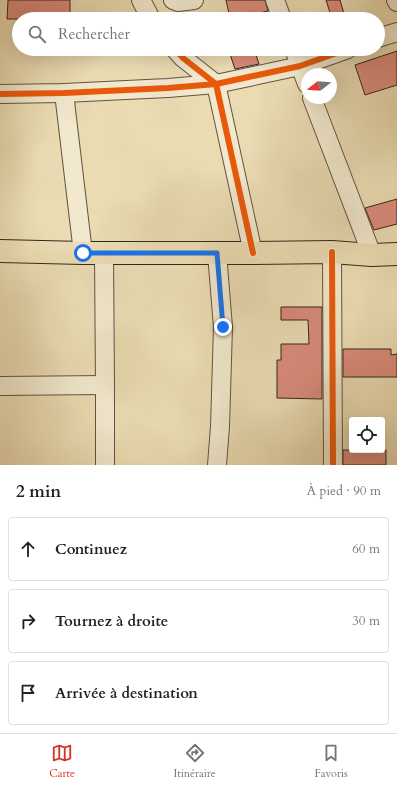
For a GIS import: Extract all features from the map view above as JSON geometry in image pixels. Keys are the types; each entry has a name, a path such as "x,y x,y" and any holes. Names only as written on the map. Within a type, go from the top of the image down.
{"main road":[{"path":"0,251 93,253 332,252 372,255 397,254"}],"street":[{"path":"141,0 147,12"},
{"path":"172,0 178,2 194,0"},
{"path":"385,36 397,32"},
{"path":"181,56 216,84 253,253"},
{"path":"296,56 300,66"},
{"path":"0,94 64,93 216,84 300,66 328,56"},
{"path":"64,93 93,253 105,385 105,465"},
{"path":"314,104 372,255"},
{"path":"332,252 333,465"},
{"path":"217,253 223,327 220,427 217,465"},
{"path":"0,386 105,385"}],"building":[{"path":"8,0 70,0 70,12 12,12 12,19 7,19"},
{"path":"226,0 265,0 268,11 264,12 229,12"},
{"path":"326,0 340,0 344,12 330,12"},
{"path":"397,51 397,85 365,95 355,65"},
{"path":"231,56 256,56 259,64 235,69"},
{"path":"397,199 397,224 374,230 365,208"},
{"path":"281,307 322,307 322,399 277,398 277,360 281,360 281,344 309,344 308,320 281,320"},
{"path":"343,349 391,349 391,355 397,354 397,377 343,377"},
{"path":"343,450 349,450 349,453 385,453 386,450 386,465 343,465"}],"cycle path":[{"path":"181,56 216,84 253,253"},
{"path":"0,94 64,93 216,84 300,66 328,56"},
{"path":"332,252 333,465"}],"route":[{"path":"83,253 217,253 223,327"}]}
